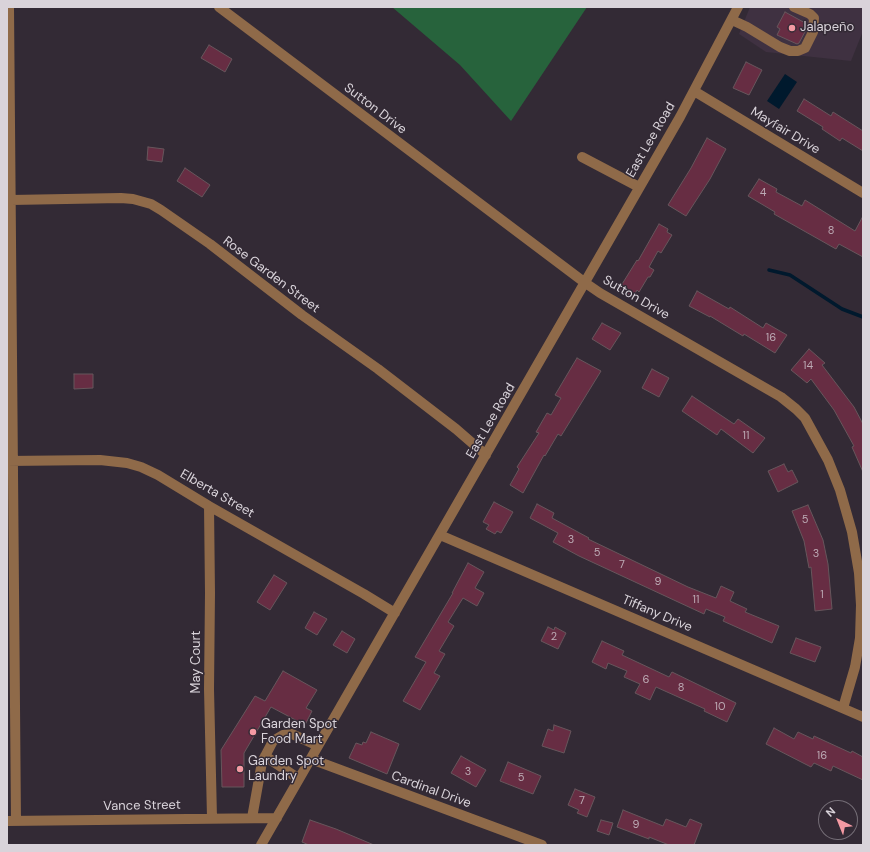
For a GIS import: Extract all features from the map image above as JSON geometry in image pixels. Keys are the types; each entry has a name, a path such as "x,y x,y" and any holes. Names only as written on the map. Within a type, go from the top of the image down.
{"street":[{"path":"9,7 11,200 10,461 12,821"},
{"name":"Sutton Drive","path":"219,7 584,282 600,293 781,397 796,409 810,426 828,460 840,490 852,532 859,573 861,605 860,638 855,668 843,708"},
{"name":"East Lee Road","path":"261,845 694,91 738,7"},
{"path":"732,20 747,27 780,47 790,51 798,51 805,48 813,32 814,18 810,14 794,7"},
{"name":"Mayfair Drive","path":"694,91 863,193"},
{"path":"582,157 639,187"},
{"name":"Rose Garden Street","path":"11,200 121,198 133,199 151,204 162,210 210,244 302,315 378,369 456,429 486,455"},
{"name":"Elberta Street","path":"10,461 100,460 127,463 141,467 158,475 395,613"},
{"name":"May Court","path":"209,506 209,689 212,818"},
{"name":"Tiffany Drive","path":"440,535 863,717"},
{"path":"252,818 262,762 273,741 283,735 292,734 318,746"},
{"path":"265,756 299,779"},
{"name":"Cardinal Drive","path":"311,759 542,845"},
{"name":"Vance Street","path":"12,821 277,818"}],"shaded area":[{"path":"750,7 863,7 863,31 851,61 766,52 739,34"}],"green space":[{"path":"392,7 587,7 511,121 460,65"}],"water":[{"path":"785,74 797,82 779,109 767,101"}],"building":[{"name":"Jalapeño","path":"785,12 807,24 807,28 797,44 777,35 780,29 777,27"},
{"path":"209,45 232,59 225,72 201,58"},
{"path":"746,62 762,70 749,95 733,88"},
{"path":"804,99 831,116 833,112 863,131 863,151 842,138 840,141 822,129 823,127 797,111"},
{"path":"707,138 726,149 710,179 686,216 668,205 691,168"},
{"path":"148,147 164,149 162,162 147,160"},
{"path":"185,168 210,185 202,197 177,181"},
{"path":"759,179 777,189 776,192 802,206 805,200 855,231 863,216 863,257 839,244 836,249 774,214 775,212 748,196"},
{"path":"659,224 668,229 667,232 672,235 661,253 658,251 649,267 654,270 650,277 648,277 639,292 637,290 633,297 619,289 637,260 638,261"},
{"path":"697,291 729,309 730,307 763,328 766,323 787,335 775,353 744,334 743,336 710,316 689,306"},
{"path":"602,323 621,333 610,350 592,339"},
{"path":"809,349 825,363 822,365 854,407 863,424 863,472 852,447 854,446 834,410 811,379 807,383 791,370"},
{"path":"577,358 601,371 561,436 558,434 545,456 544,455 523,493 510,485 519,469 517,467 539,433 536,432 547,413 551,415 561,398 555,395"},
{"path":"652,369 669,378 659,397 642,388"},
{"path":"74,374 93,374 93,388 74,389"},
{"path":"692,396 734,424 738,419 765,438 753,453 721,429 717,435 682,411"},
{"path":"784,464 788,472 792,470 798,482 778,492 768,471"},
{"path":"494,502 513,512 501,533 497,531 495,534 486,529 489,525 483,522"},
{"path":"537,504 554,513 552,518 589,538 588,539 688,587 716,598 721,586 734,592 730,601 747,609 745,612 779,626 772,643 723,621 725,617 706,609 704,614 579,556 553,542 558,533 530,518"},
{"path":"808,505 823,540 828,564 832,609 815,611 811,567 809,568 804,541 792,511"},
{"path":"468,563 484,572 475,588 484,593 477,606 463,598 448,622 454,626 439,651 445,654 434,673 440,676 420,710 403,701 426,662 415,657 453,593"},
{"path":"274,575 287,583 270,610 257,602"},
{"path":"314,612 327,619 317,635 305,628"},
{"path":"548,627 554,630 555,627 566,633 558,649 541,641"},
{"path":"342,631 355,639 347,653 333,645"},
{"path":"796,638 821,647 815,662 790,653"},
{"path":"602,641 624,651 622,655 669,677 672,672 736,703 727,722 704,711 705,709 656,687 650,700 635,693 640,684 624,677 627,671 608,663 606,669 592,662"},
{"path":"283,671 317,690 306,708 312,711 305,725 271,707 244,753 244,787 222,787 221,750 255,696 265,701"},
{"path":"554,725 571,731 564,753 542,746 548,729 553,731"},
{"path":"774,728 794,739 798,732 813,739 814,736 863,757 863,780 833,766 831,771 814,763 811,767 766,744"},
{"path":"371,732 399,744 387,774 349,758 356,743 362,745 363,742 366,743"},
{"path":"461,756 486,770 476,787 451,773"},
{"path":"508,762 541,776 533,794 500,781"},
{"path":"575,789 595,797 587,817 577,813 579,810 568,805"},
{"path":"623,810 663,826 666,819 686,827 690,819 702,824 694,845 669,845 617,827"},
{"path":"310,820 374,845 309,845 302,842"},
{"path":"601,820 613,823 609,835 597,831"}],"waterway":[{"path":"769,270 790,275 842,309 863,317"}],"place":[{"name":"Jalapeño","path":"792,28"},
{"name":"Garden Spot Food Mart","path":"253,732"},
{"name":"Garden Spot Laundry","path":"240,769"}]}
